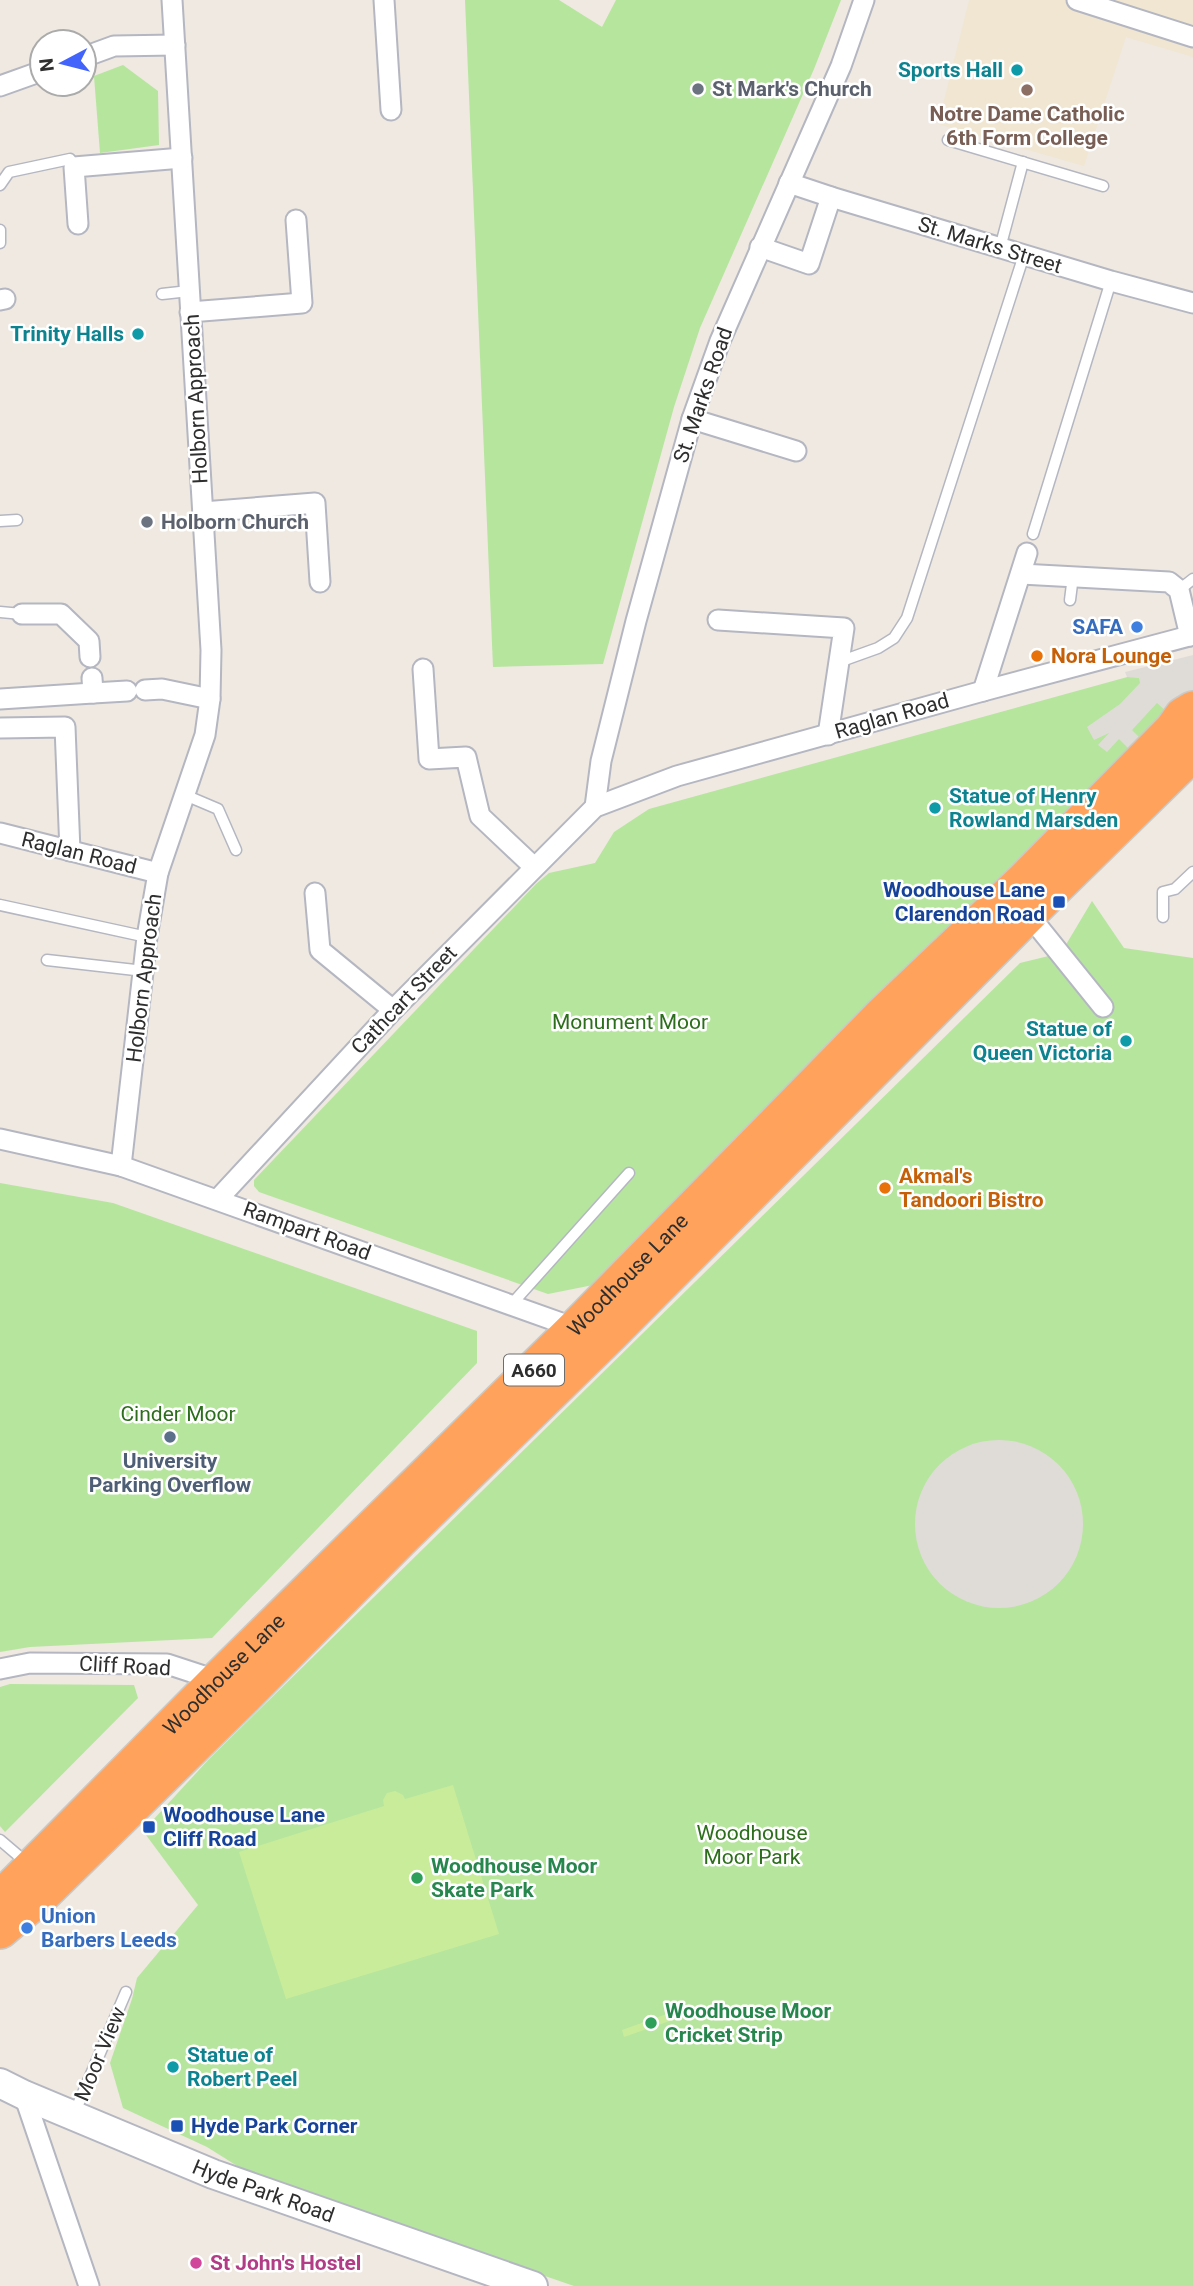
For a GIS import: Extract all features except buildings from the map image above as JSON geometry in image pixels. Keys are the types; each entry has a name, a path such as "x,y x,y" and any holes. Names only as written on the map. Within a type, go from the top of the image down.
{"highway":[{"name":"Woodhouse Lane","path":"0,1900 230,1688 399,1540 882,1016 1023,882 1173,730 1190,709"},
{"name":"Woodhouse Lane","path":"592,1332 1193,752"},
{"name":"Woodhouse Lane","path":"0,1930 37,1899 230,1688"}],"street":[{"name":"Holborn Approach","path":"121,1166 147,937 159,873 205,735 210,699 211,650 172,0"},
{"path":"384,0 391,110"},
{"name":"St. Marks Road","path":"595,807 601,761 636,621 692,419 720,341 841,66 864,0"},
{"path":"1077,0 1193,37"},
{"path":"98,52 114,46 175,45"},
{"path":"0,86 28,76"},
{"path":"78,224 74,167 181,158"},
{"name":"St. Marks Street","path":"789,183 1111,281 1193,303"},
{"path":"760,247 809,264 831,197"},
{"path":"190,312 302,303 296,220"},
{"path":"692,419 796,451"},
{"path":"203,512 315,503 320,582"},
{"path":"983,691 1027,554"},
{"path":"1021,573 1178,581 1191,636"},
{"path":"22,614 61,614 89,641 90,657"},
{"path":"718,620 844,628 828,735"},
{"name":"Raglan Road","path":"595,807 677,776 1191,636"},
{"path":"423,669 429,759 466,757 480,816 534,867"},
{"path":"0,699 92,686 136,691 162,689 210,699"},
{"path":"0,728 65,727 70,851"},
{"name":"Cathcart Street","path":"218,1199 393,1010 595,807"},
{"name":"Raglan Road","path":"0,833 159,873"},
{"path":"315,893 320,950 393,1010"},
{"path":"1028,914 1103,1007"},
{"name":"Rampart Road","path":"0,1139 121,1166 592,1332"},
{"name":"Cliff Road","path":"0,1669 30,1663 167,1664 230,1688"},
{"path":"12,2089 89,2286"},
{"name":"Hyde Park Road","path":"12,2089 213,2174 533,2286"}],"lane":[{"path":"948,140 1102,186"},
{"path":"0,185 9,172 70,159 74,167"},
{"path":"1000,248 1024,162"},
{"path":"0,230 0,243"},
{"path":"839,663 878,648 894,638 907,618 1024,255"},
{"path":"1033,534 1111,281"},
{"path":"162,294 189,291"},
{"path":"0,521 16,520"},
{"path":"1070,600 1073,576"},
{"path":"0,612 22,614"},
{"path":"185,794 218,809 236,850"},
{"path":"1163,916 1163,892 1175,888 1193,872"},
{"path":"0,905 147,937"},
{"path":"47,960 144,971"},
{"path":"510,1305 629,1173"},
{"path":"0,1840 33,1868"},
{"name":"Moor View","path":"74,2115 127,1993"}],"shaded area":[{"name":"Notre Dame Catholic 6th Form College","path":"969,0 1193,0 1193,57 1126,37 1084,166 938,124"},
{"path":"1193,655 1193,691 1167,712 1157,703 1132,730 1144,742 1133,753 1119,739 1107,752 1098,745 1109,733 1094,740 1087,727 1120,704 1140,683 1139,678 1127,677 1125,672"},
{"path":"999,1440 1031,1446 1059,1464 1077,1492 1083,1524 1077,1556 1059,1584 1031,1602 999,1608 967,1602 939,1584 921,1556 915,1524 921,1492 939,1464 967,1446"}],"green space":[{"path":"465,0 559,0 602,27 616,0 841,0 814,69 700,328 674,407 603,664 493,667"},
{"path":"123,65 158,91 159,145 100,153 96,98 98,98 98,74"},
{"name":"Monument Moor","path":"1131,676 1139,678 1167,712 598,1284 548,1294 259,1192 254,1186 254,1180 536,884 549,873 595,863 614,832 649,809"},
{"name":"Woodhouse Moor Park","path":"1092,901 1124,948 1193,958 1193,2286 574,2286 250,2174 207,2147 123,2108 110,2063 137,1978 198,1905 143,1831 209,1759 1020,963 1061,953"},
{"name":"Cinder Moor","path":"0,1183 113,1203 477,1331 477,1363 212,1638 30,1647 0,1652"},
{"path":"10,1684 134,1685 138,1698 5,1832 0,1826 0,1687"},
{"path":"453,1785 499,1934 286,1999 239,1852 384,1806 383,1800 387,1793 395,1791 405,1799"},
{"name":"Woodhouse Moor Cricket Strip","path":"678,2010 681,2017 624,2037 622,2030"}],"place":[{"name":"Sports Hall","path":"1017,70"},
{"name":"St Mark's Church","path":"698,89"},
{"name":"Notre Dame Catholic 6th Form College","path":"1027,90"},
{"name":"Trinity Halls","path":"138,334"},
{"name":"Holborn Church","path":"147,522"},
{"name":"SAFA","path":"1137,627"},
{"name":"Nora Lounge","path":"1037,656"},
{"name":"Statue of Henry Rowland Marsden","path":"935,808"},
{"name":"Woodhouse Lane Clarendon Road","path":"1059,902"},
{"name":"Statue of Queen Victoria","path":"1126,1041"},
{"name":"Akmal's Tandoori Bistro","path":"885,1188"},
{"name":"University Parking Overflow","path":"170,1437"},
{"name":"Woodhouse Lane Cliff Road","path":"149,1827"},
{"name":"Woodhouse Moor Skate Park","path":"417,1878"},
{"name":"Union Barbers Leeds","path":"27,1928"},
{"name":"Woodhouse Moor Cricket Strip","path":"651,2023"},
{"name":"Statue of Robert Peel","path":"173,2067"},
{"name":"Hyde Park Corner","path":"177,2126"},
{"name":"St John's Hostel","path":"196,2263"}]}
